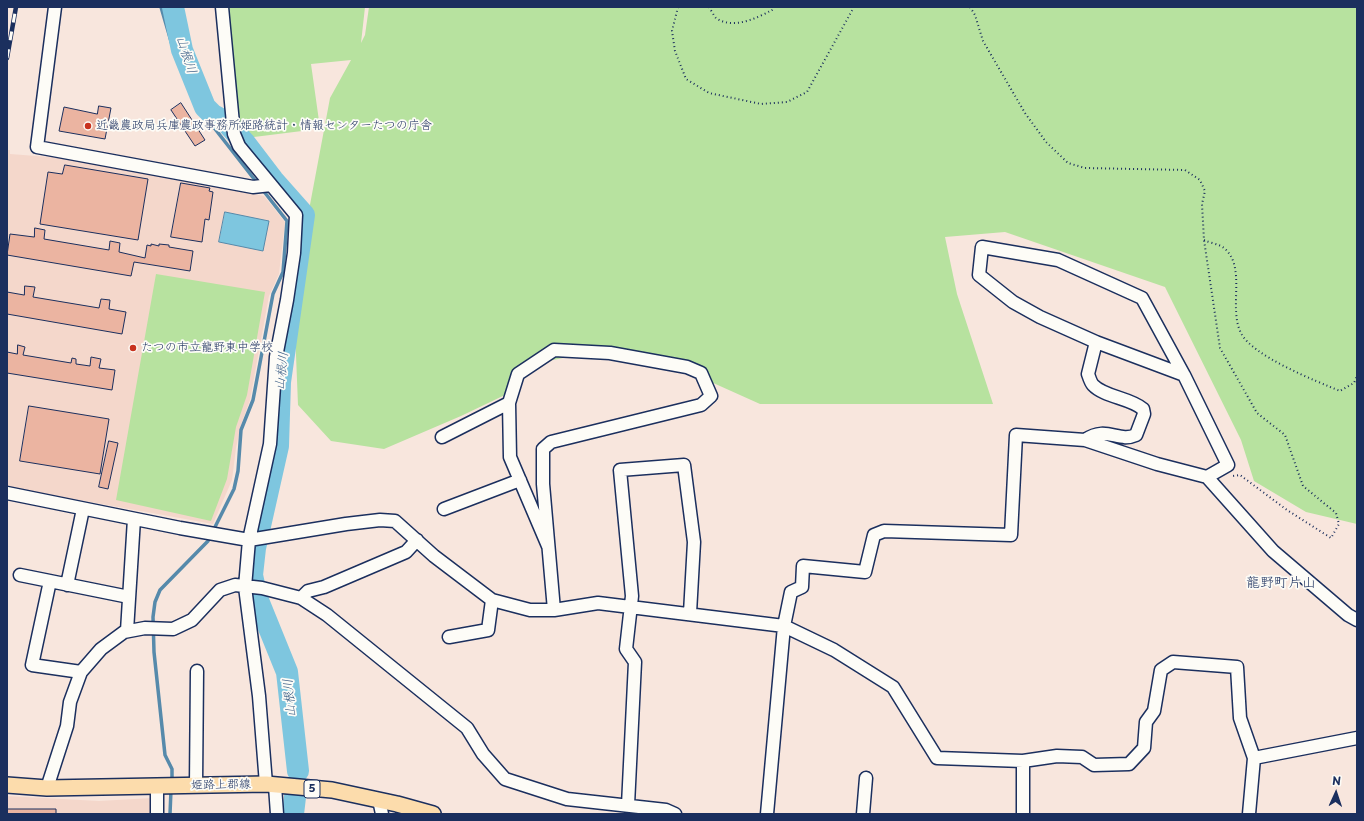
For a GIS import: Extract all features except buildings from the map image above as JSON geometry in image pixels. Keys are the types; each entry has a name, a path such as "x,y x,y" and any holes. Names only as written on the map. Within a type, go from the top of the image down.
{"main road":[{"name":"姫路上郡線","path":"7,785 47,788 271,785 332,790 381,807 433,814"}],"street":[{"path":"55,7 37,148 253,187 271,185"},
{"path":"222,7 234,134 239,146 296,215 294,253 276,357 270,444 250,540 259,696 271,785 277,814"},
{"path":"1184,375 1096,342 1040,317 1013,302 979,275 982,247 1058,260 1142,298 1184,375 1228,465 1207,477"},
{"path":"1085,440 1093,435 1105,433 1130,438 1136,435 1144,414 1143,409 1138,405 1113,396 1093,386 1088,374 1096,342"},
{"path":"548,546 510,456 509,402 518,374 554,350 610,353 686,367 702,373 710,396 701,405 550,442 543,449 543,484 554,610"},
{"path":"442,437 509,402"},
{"path":"766,814 784,626 791,592 802,587 802,566 865,572 874,535 884,531 1011,535 1016,434 1085,440 1156,464 1207,477 1273,551 1336,606 1357,620"},
{"path":"628,805 635,662 626,649 632,607 620,470 684,465 694,542 690,613"},
{"path":"444,510 520,480"},
{"path":"7,493 134,519 250,540 380,520 395,521 434,556 492,600 530,610 554,610 598,603 690,613 784,626 834,650 894,687 937,758 1023,761 1057,756 1082,756 1094,765 1129,764 1144,748 1146,722 1154,711 1161,670 1173,662 1237,667 1240,718 1254,758 1249,814"},
{"path":"67,584 83,509"},
{"path":"127,631 134,519"},
{"path":"301,598 308,591 324,587 406,552 417,540"},
{"path":"20,575 129,598"},
{"path":"50,581 32,666 81,672"},
{"path":"47,788 67,726 70,702 81,672 101,649 127,631 145,628 173,629 192,620 220,590 235,585 253,587 301,598 327,615 467,728 483,754 506,779 567,799 666,810 675,814"},
{"path":"449,637 488,630 492,600"},
{"path":"193,785 197,672"},
{"path":"1254,758 1357,738"},
{"path":"1023,761 1023,814"},
{"path":"863,814 866,778"},
{"path":"157,814 162,787"}],"path":[{"path":"678,7 672,31 675,52 686,79 709,93 761,104 787,102 807,92 854,7"},
{"path":"709,7 716,18 733,23 755,19 772,10 773,7"},
{"path":"970,7 975,15 983,41 1025,113 1046,142 1068,163 1085,168 1185,170 1200,180 1204,191 1202,204 1204,240 1220,348 1257,413 1286,435 1303,486 1336,513 1339,524 1331,538 1287,510 1240,476 1207,477"},
{"path":"1204,240 1223,248 1235,262 1236,309 1240,333 1252,347 1281,364 1340,391 1354,383 1357,376"}],"shaded area":[{"name":"たつの市立龍野東中学校","path":"7,150 10,150 10,154 62,158 264,196 285,222 279,274 269,296 250,400 241,425 236,448 232,480 213,524 7,487"},
{"path":"7,796 99,801 152,798 152,814 7,814"}],"green space":[{"path":"228,7 365,7 361,43 365,35 369,7 1357,7 1357,524 1306,512 1254,481 1241,440 1165,287 1005,232 945,237 957,294 993,404 760,404 671,364 608,349 543,362 507,394 461,416 384,449 331,441 298,405 294,305 297,274 330,98 351,60 311,64 319,121 310,130 246,138 245,130 239,124"},
{"path":"156,274 265,292 247,395 236,427 227,479 211,521 116,500"}],"water":[{"path":"225,212 269,221 263,251 219,242"}],"waterway":[{"path":"161,7 175,55 194,102 258,184"},
{"name":"山根川","path":"173,7 182,50 205,107 213,115 226,122 244,142 273,180 304,215 280,382 278,446 255,548 252,575 257,598 287,672 298,771"},
{"path":"172,782 172,769 165,755 154,652 153,617 155,602 160,590 208,541 234,489 238,471 241,430 253,400 273,294 283,272 287,221 262,189"},
{"path":"170,814 171,790"},
{"name":"山根川","path":"293,814 295,797"}],"railway":[{"path":"7,58 16,7"}],"place":[{"name":"近畿農政局兵庫農政事務所姫路統計・情報センターたつの庁舎","path":"88,126"},
{"name":"たつの市立龍野東中学校","path":"133,348"}],"district":[{"name":"龍野町片山","path":"1281,583"}]}
